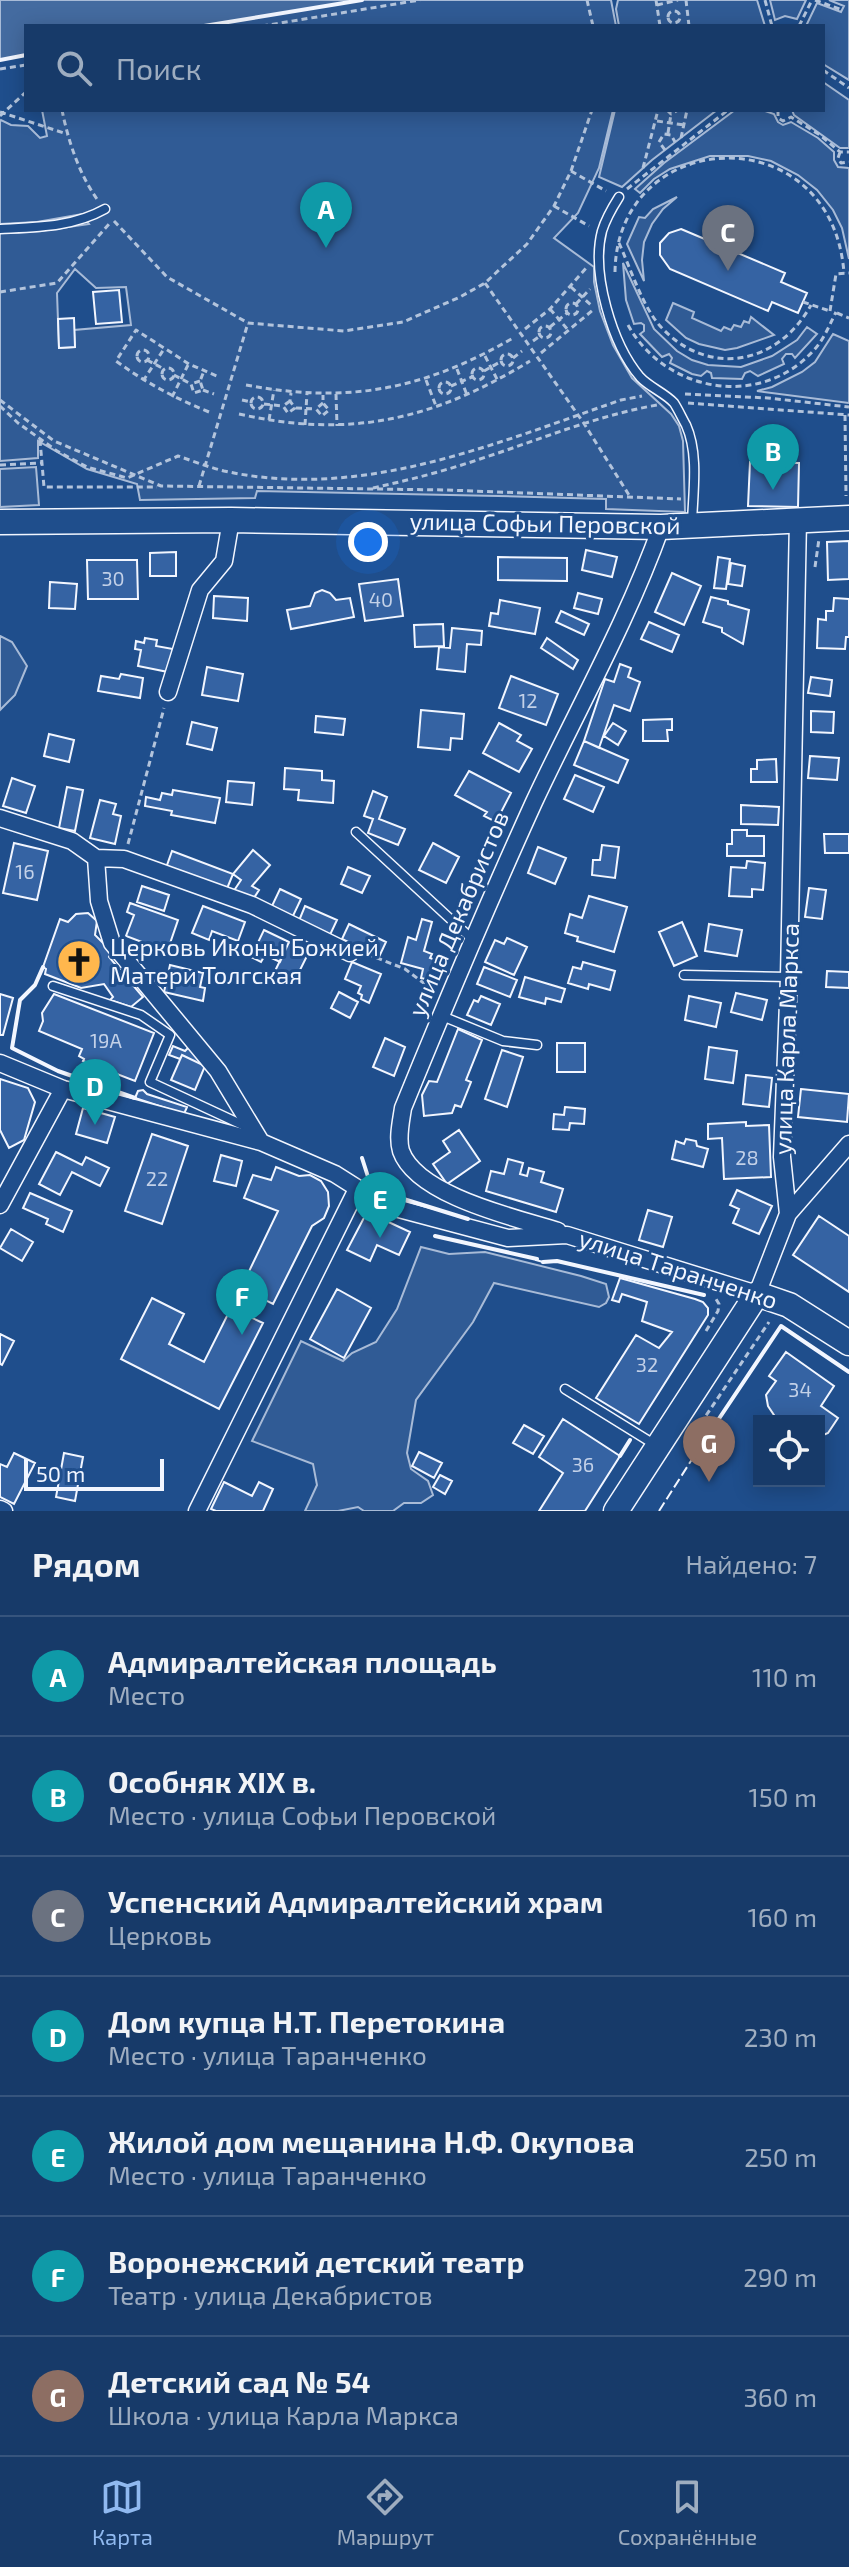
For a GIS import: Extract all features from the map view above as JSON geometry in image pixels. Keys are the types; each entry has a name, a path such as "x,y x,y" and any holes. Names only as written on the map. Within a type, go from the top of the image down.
{"main road":[{"name":"улица Софьи Перовской","path":"0,522 231,520 692,527 798,519 848,507"},
{"name":"улица Таранченко","path":"757,1294 789,1305 849,1343"},
{"name":"улица Карла Маркса","path":"616,1511 757,1294"}],"street":[{"name":"улица Карла Маркса","path":"757,1294 788,1214 782,1157 789,977 798,519"},
{"path":"168,692 200,590 224,561 231,520"},
{"name":"улица Декабристов","path":"567,1235 443,1193 413,1169 401,1151 399,1130 403,1108 472,939 642,579 661,527"},
{"path":"0,818 72,841 96,858 124,859 252,905 350,953"},
{"path":"96,858 99,901 112,943 218,1071 258,1136"},
{"name":"улица Таранченко","path":"0,1063 63,1089 258,1136 335,1174 384,1205 508,1238 567,1235 757,1294"},
{"path":"0,1205 63,1089"},
{"path":"788,1214 849,1144"},
{"path":"197,1511 357,1189"}],"lane":[{"path":"619,197 601,233 599,262 607,309 623,351 640,378 673,403 687,428 693,457 692,527"},
{"path":"0,229 66,223 86,219 105,209"},
{"path":"356,832 472,939"},
{"path":"684,975 789,977"},
{"path":"53,986 141,1015 170,1035 150,1082 258,1136"},
{"path":"441,1016 503,1041 537,1045"},
{"path":"565,1389 657,1447"}],"path":[{"path":"274,24 420,0"},
{"path":"587,0 593,24"},
{"path":"660,24 657,2 678,0"},
{"path":"686,0 689,24"},
{"path":"765,0 771,24"},
{"path":"800,24 813,0 842,10"},
{"path":"671,1 673,11 680,16 688,15"},
{"path":"659,19 667,18 673,11"},
{"path":"676,24 680,16"},
{"path":"667,18 674,24"},
{"path":"0,69 24,65"},
{"path":"825,71 849,88"},
{"path":"1,114 24,94"},
{"path":"62,112 67,134 90,189 105,209"},
{"path":"0,292 57,283 113,220 167,277 248,323 344,331 403,322 485,283 527,244 554,206 571,171 591,112"},
{"path":"643,168 658,112"},
{"path":"660,139 668,133 671,114 674,112"},
{"path":"681,138 687,112"},
{"path":"619,197 642,175 725,112"},
{"path":"778,112 778,118 783,121 791,117"},
{"path":"790,112 791,117 840,152 849,152"},
{"path":"1,114 67,134"},
{"path":"656,121 684,125"},
{"path":"668,133 675,142"},
{"path":"652,137 660,139"},
{"path":"660,139 661,147 665,150"},
{"path":"840,152 838,158 841,163 849,162"},
{"path":"615,281 619,241 636,205 658,182 701,161 733,157 764,163 793,177 817,199 834,226 839,241 846,273 836,274 833,312 825,336 797,365 780,376 741,387 701,383 682,377 648,354 625,320"},
{"path":"571,171 636,205"},
{"path":"554,206 601,233"},
{"path":"619,241 658,325 681,345 709,357 735,359 761,353 783,340 802,322 811,305"},
{"path":"525,329 550,309 590,264"},
{"path":"485,283 583,422 629,495"},
{"path":"567,304 576,304 595,285"},
{"path":"571,287 595,309"},
{"path":"561,297 567,304 567,313"},
{"path":"803,302 849,318"},
{"path":"576,304 576,313 582,320"},
{"path":"541,353 599,305"},
{"path":"550,309 569,331"},
{"path":"536,320 541,326 550,327 567,313 576,313"},
{"path":"199,486 248,323"},
{"path":"540,336 541,326"},
{"path":"550,327 550,336 555,342"},
{"path":"209,412 172,397 116,361 136,330 189,364 219,377"},
{"path":"533,341 540,336 550,336"},
{"path":"246,385 307,393 394,388 457,368 513,338"},
{"path":"147,351 153,342"},
{"path":"499,346 504,354 513,358"},
{"path":"143,381 164,349"},
{"path":"147,351 147,360"},
{"path":"138,361 137,352 147,351"},
{"path":"509,366 522,351"},
{"path":"475,368 484,371 491,368 500,362 504,354"},
{"path":"485,355 498,381"},
{"path":"130,371 138,361 147,360 164,369 171,368 174,375 191,384 194,393 189,404"},
{"path":"447,394 451,386 472,377 475,368 472,361"},
{"path":"239,414 321,426 375,422 467,395 498,381 530,361"},
{"path":"500,362 513,372"},
{"path":"172,397 189,364"},
{"path":"457,368 467,395"},
{"path":"164,369 162,375 165,379"},
{"path":"203,390 200,381 204,371"},
{"path":"481,380 484,371"},
{"path":"440,374 443,382 451,386"},
{"path":"165,379 170,380 174,375"},
{"path":"472,377 481,380 485,387"},
{"path":"158,389 165,379"},
{"path":"426,380 436,406"},
{"path":"191,384 200,381"},
{"path":"439,391 443,382"},
{"path":"194,393 203,390 214,394"},
{"path":"269,420 274,390"},
{"path":"431,393 439,391 447,394 450,401"},
{"path":"291,392 290,401 295,408"},
{"path":"305,425 307,393"},
{"path":"323,393 323,403 329,410"},
{"path":"336,393 337,426"},
{"path":"0,403 40,439 87,467 127,478 178,456 269,478 344,478 423,466 489,448 621,400 662,395 768,398 849,407"},
{"path":"251,402 258,396 264,404"},
{"path":"242,400 251,402 256,409 264,404 283,406 290,401"},
{"path":"0,403 54,441 161,486"},
{"path":"316,409 323,403"},
{"path":"365,489 423,477 610,414 673,403 716,403 847,414 848,507"},
{"path":"283,406 288,413 287,423"},
{"path":"288,413 295,408 306,408 316,409 322,416"},
{"path":"321,426 322,416 329,410 337,410"},
{"path":"40,431 44,487 365,489 629,495 693,500"},
{"path":"0,465 42,463"},
{"path":"124,859 168,692"},
{"path":"350,953 359,951 405,969 437,992"},
{"path":"692,1436 771,1319"}],"shaded area":[{"path":"0,0 362,0 216,24 24,24 24,55 0,60"},
{"path":"362,0 611,0 616,24 216,24"},
{"path":"618,0 757,0 764,24 619,24"},
{"path":"770,0 806,0 797,19 785,16 775,20"},
{"path":"829,0 849,0 849,80 825,65 825,24 807,24 817,3 841,12 844,6"},
{"path":"825,83 849,100 849,148 840,148 793,112 825,112"},
{"path":"42,112 613,112 599,168 578,213 554,238 594,267 600,311 613,345 632,378 671,414 679,426 683,441 685,512 606,509 606,499 498,496 257,491 255,498 140,500 137,484 87,469 38,441 38,458 0,461 0,233 89,224 82,214 37,222 0,224 0,122 28,126 40,138 47,136","holes":["75,269 96,288 126,287 131,325 74,330 75,347 59,348 57,293"]},
{"path":"615,112 714,112 622,187 599,177"},
{"path":"732,112 768,112 774,114 783,125 791,122 834,152 838,167 849,168 849,259 842,228 833,210 817,190 798,175 771,161 748,156 710,156 670,169 640,193 635,189"},
{"path":"677,197 652,224 644,242 644,281 627,244 639,217 645,218 653,209"},
{"path":"623,263 654,329 677,351 692,360 708,365 741,367 772,356 797,340 807,327 817,334 795,358 792,354 786,354 782,359 784,364 758,376 750,371 742,379 712,378 707,371 701,376 692,374 670,363 672,358 669,354 662,357 640,334 644,331 644,325 634,324 626,300"},
{"path":"673,303 694,312 692,318 721,331 724,327 731,330 734,325 741,327 744,321 749,323 751,317 774,335 725,350 699,344 686,338 666,320"},
{"path":"833,334 849,341 849,403 757,391 802,372 815,362"},
{"path":"36,467 39,505 0,507 0,469"},
{"path":"0,636 12,642 27,666 15,695 0,710"},
{"path":"421,1247 449,1254 485,1252 581,1276 606,1284 609,1297 599,1307 494,1283 473,1322 416,1400 407,1453 411,1469 428,1481 433,1495 421,1503 404,1503 393,1511 364,1511 358,1507 338,1511 305,1511 317,1485 313,1464 252,1441 301,1341 343,1361 352,1353 376,1342 397,1309"}],"building":[{"path":"681,229 785,273 781,282 807,293 798,313 772,302 768,311 670,269 660,255 660,243 669,233"},
{"path":"119,290 122,322 96,324 93,292"},
{"path":"74,318 75,347 59,348 58,319"},
{"path":"750,462 799,463 798,507 748,506"},
{"path":"849,541 849,579 828,580 827,542"},
{"path":"586,550 617,557 612,577 582,570"},
{"path":"176,552 176,576 150,576 150,553"},
{"path":"498,557 567,558 567,581 498,580"},
{"path":"718,557 730,559 726,589 714,588"},
{"path":"87,560 137,560 138,599 88,599"},
{"path":"731,563 745,566 742,586 728,584"},
{"path":"672,573 701,586 684,625 655,612"},
{"path":"398,579 403,616 365,621 359,584"},
{"path":"50,582 77,584 75,609 49,608"},
{"path":"322,590 336,600 350,598 354,617 291,629 287,610 310,606 315,593"},
{"path":"578,593 602,599 598,614 574,608"},
{"path":"214,596 248,598 247,621 213,618"},
{"path":"711,597 749,610 743,644 722,632 722,628 703,622"},
{"path":"834,598 849,599 849,637 846,637 845,649 817,648 818,619 826,620 826,611 833,611"},
{"path":"500,600 540,608 535,634 489,626 491,613 498,614"},
{"path":"561,611 589,624 584,635 556,622"},
{"path":"649,622 679,635 672,652 641,639"},
{"path":"443,624 444,646 415,647 414,625"},
{"path":"452,628 482,631 481,645 467,644 465,672 437,669 439,647 450,648"},
{"path":"145,638 157,640 156,646 173,649 168,672 138,666 141,650 135,649 136,641 144,643"},
{"path":"547,638 578,660 573,669 541,648"},
{"path":"620,664 631,668 628,677 640,682 630,711 614,705 599,748 584,741 605,679 614,682"},
{"path":"207,667 243,674 238,701 202,695"},
{"path":"121,674 143,678 140,698 98,691 101,676 119,679"},
{"path":"511,676 558,694 546,725 499,708"},
{"path":"811,677 832,680 830,696 808,693"},
{"path":"421,710 464,714 462,739 451,738 450,750 418,747"},
{"path":"811,711 834,712 833,733 811,732"},
{"path":"316,716 345,719 343,735 315,732"},
{"path":"672,719 672,730 667,730 668,741 643,741 643,720"},
{"path":"192,722 217,728 212,750 187,744"},
{"path":"499,723 521,735 517,741 532,749 519,772 483,753"},
{"path":"613,723 626,731 618,745 604,736"},
{"path":"49,734 74,740 69,762 44,756"},
{"path":"584,741 628,760 618,783 574,765"},
{"path":"810,756 839,758 837,780 808,778"},
{"path":"776,759 777,782 751,782 751,769 757,769 757,760"},
{"path":"285,768 322,771 322,780 334,781 333,803 298,800 299,790 284,789"},
{"path":"469,771 511,793 496,822 484,816 487,812 455,795"},
{"path":"575,775 604,787 593,812 564,799"},
{"path":"12,778 35,786 26,813 3,806"},
{"path":"228,781 254,783 252,805 226,802"},
{"path":"67,787 83,790 75,831 59,828"},
{"path":"173,790 220,798 215,823 171,815 172,811 145,806 146,797 160,800 162,793 172,795"},
{"path":"373,791 387,797 379,819 405,829 398,845 368,833 373,819 364,816"},
{"path":"100,800 116,804 113,814 121,816 115,844 90,838"},
{"path":"741,805 779,807 778,825 741,824"},
{"path":"732,830 747,830 747,836 764,836 764,856 727,856 727,844 732,844"},
{"path":"824,834 849,834 849,853 825,853"},
{"path":"14,843 48,851 37,900 3,893"},
{"path":"433,843 459,857 446,883 419,870"},
{"path":"602,845 619,847 615,878 592,875 593,860 600,860"},
{"path":"538,847 566,858 555,884 528,873"},
{"path":"253,850 270,865 252,886 259,890 252,901 233,892 241,880 233,874"},
{"path":"172,851 233,874 226,891 166,868"},
{"path":"747,861 765,863 763,890 752,889 752,897 729,896 731,867 746,868"},
{"path":"348,867 370,876 362,893 341,884"},
{"path":"142,886 169,895 164,911 137,902"},
{"path":"809,888 826,890 822,919 805,917"},
{"path":"280,889 301,899 292,918 271,908"},
{"path":"589,896 627,907 614,952 577,941 578,937 565,933 570,914 582,918"},
{"path":"130,903 178,920 166,955 126,936 134,915 127,912"},
{"path":"203,906 245,922 238,941 212,931 209,940 192,933"},
{"path":"305,906 337,920 329,937 298,923"},
{"name":"Церковь Иконы Божией Матери Толгская","path":"88,913 97,921 95,935 112,952 109,957 143,997 131,1007 110,1000 113,997 104,984 81,988 45,974 43,967 60,919 68,922 76,914"},
{"path":"422,919 432,922 424,951 438,961 433,981 421,978 423,969 401,963 408,937 416,940"},
{"path":"682,922 697,956 674,966 659,932"},
{"path":"349,924 386,942 379,957 342,939"},
{"path":"709,924 742,930 737,956 705,951"},
{"path":"264,930 289,942 280,962 265,955 261,962 251,957"},
{"path":"507,938 527,947 514,975 485,962 495,940 504,944"},
{"path":"289,942 309,952 295,980 275,971"},
{"path":"352,962 381,974 369,1003 361,999 362,995 358,993 361,986 345,979"},
{"path":"583,962 615,971 610,990 589,984 588,989 568,983 573,967 581,969"},
{"path":"170,965 203,973 200,987 205,988 203,1001 164,992"},
{"path":"484,967 517,980 510,997 477,984"},
{"path":"827,971 849,972 849,988 826,987"},
{"path":"525,977 565,989 561,1002 546,998 545,1004 519,997"},
{"path":"339,992 358,1002 350,1018 331,1008"},
{"path":"736,993 767,1000 762,1020 731,1012"},
{"path":"0,994 13,998 3,1035 0,1035"},
{"path":"54,994 154,1033 135,1081 83,1061 79,1056 82,1049 39,1031 42,1013"},
{"path":"481,996 500,1004 491,1025 467,1015 474,1000 478,1002"},
{"path":"689,996 721,1003 716,1027 685,1020"},
{"path":"458,1029 482,1040 466,1080 471,1082 461,1107 455,1105 452,1113 424,1116 422,1095 429,1081 437,1082"},
{"path":"385,1038 405,1047 394,1076 373,1067"},
{"path":"557,1043 585,1043 585,1072 557,1072"},
{"path":"191,1045 205,1066 182,1055 180,1059 169,1055 173,1046 185,1051"},
{"path":"709,1047 737,1051 733,1083 705,1079"},
{"path":"502,1050 523,1057 507,1107 485,1099"},
{"path":"182,1055 205,1066 195,1090 171,1080"},
{"path":"746,1075 772,1078 769,1107 743,1104"},
{"path":"0,1079 28,1088 35,1102 24,1140 9,1148 0,1130"},
{"path":"801,1089 849,1094 847,1122 798,1117"},
{"path":"143,1090 187,1107 184,1114 135,1098 138,1091"},
{"path":"565,1107 585,1109 584,1124 570,1123 569,1130 553,1129 554,1114 564,1115"},
{"path":"83,1108 115,1117 107,1143 76,1134"},
{"path":"746,1122 746,1126 769,1125 771,1177 724,1179 722,1138 708,1139 708,1124"},
{"path":"459,1130 480,1161 447,1184 433,1164 450,1152 443,1141"},
{"path":"152,1134 188,1146 162,1224 125,1211"},
{"path":"686,1139 708,1149 703,1167 672,1159 676,1141 684,1144"},
{"path":"56,1152 82,1165 86,1157 109,1168 100,1186 72,1172 60,1195 39,1184"},
{"path":"221,1155 242,1161 236,1186 214,1181"},
{"path":"508,1159 523,1163 520,1174 527,1176 529,1168 544,1172 541,1182 563,1189 556,1212 486,1191 491,1171 504,1174"},
{"path":"276,1167 299,1176 310,1175 321,1181 328,1192 329,1206 324,1218 312,1226 273,1304 241,1288 278,1211 244,1198 253,1175 271,1180"},
{"path":"737,1190 772,1206 759,1234 733,1223 739,1209 730,1205"},
{"path":"30,1193 72,1211 63,1232 46,1224 48,1219 23,1208"},
{"path":"648,1210 672,1217 663,1247 639,1240"},
{"path":"367,1212 410,1232 399,1255 377,1245 370,1261 347,1250"},
{"path":"819,1216 849,1236 849,1292 793,1255"},
{"path":"11,1229 33,1242 22,1261 0,1248"},
{"path":"620,1278 695,1299 708,1308 708,1315 639,1424 596,1398 636,1335 659,1348 672,1332 642,1321 647,1302 622,1294 619,1302 612,1300"},
{"path":"337,1289 371,1308 344,1358 310,1339"},
{"path":"152,1298 184,1314 169,1344 204,1362 231,1308 263,1323 219,1409 121,1359"},
{"path":"0,1334 14,1341 2,1365 0,1364"},
{"path":"786,1352 834,1386 821,1406 838,1418 828,1433 825,1434 825,1415 774,1415 766,1395 776,1381 769,1376"},
{"path":"563,1419 620,1456 585,1511 539,1511 563,1473 539,1457"},
{"path":"524,1425 544,1436 533,1454 513,1443"},
{"path":"419,1452 442,1463 434,1478 412,1466"},
{"path":"14,1453 35,1463 14,1504 0,1497 0,1464 7,1467"},
{"path":"64,1453 83,1457 75,1501 56,1497"},
{"path":"440,1475 452,1481 445,1494 433,1487"},
{"path":"224,1482 252,1496 259,1482 273,1489 263,1511 216,1511 211,1509"}],"fence":[{"path":"537,1259 543,1262"},
{"path":"659,1511 696,1453"}],"wall":[{"path":"216,24 362,0"},
{"path":"0,60 24,55"},
{"path":"43,967 35,985 20,1000 12,1048 58,1071 135,1098"},
{"path":"362,1158 370,1183 381,1192 468,1219"},
{"path":"435,1236 537,1259"},
{"path":"543,1262 557,1261 704,1295"},
{"path":"696,1453 781,1326 849,1372"},
{"path":"620,1456 630,1440"}],"place":[{"name":"Адмиралтейская площадь","path":"326,248"},
{"name":"Успенский Адмиралтейский храм","path":"728,271"},
{"name":"Особняк XIX в.","path":"773,490"},
{"name":"Церковь Иконы Божией Матери Толгская","path":"79,962"},
{"name":"Дом купца Н.Т. Перетокина","path":"95,1125"},
{"name":"Жилой дом мещанина Н.Ф. Окупова","path":"380,1238"},
{"name":"Воронежский детский театр","path":"242,1335"},
{"name":"Детский сад № 54","path":"709,1482"}]}
